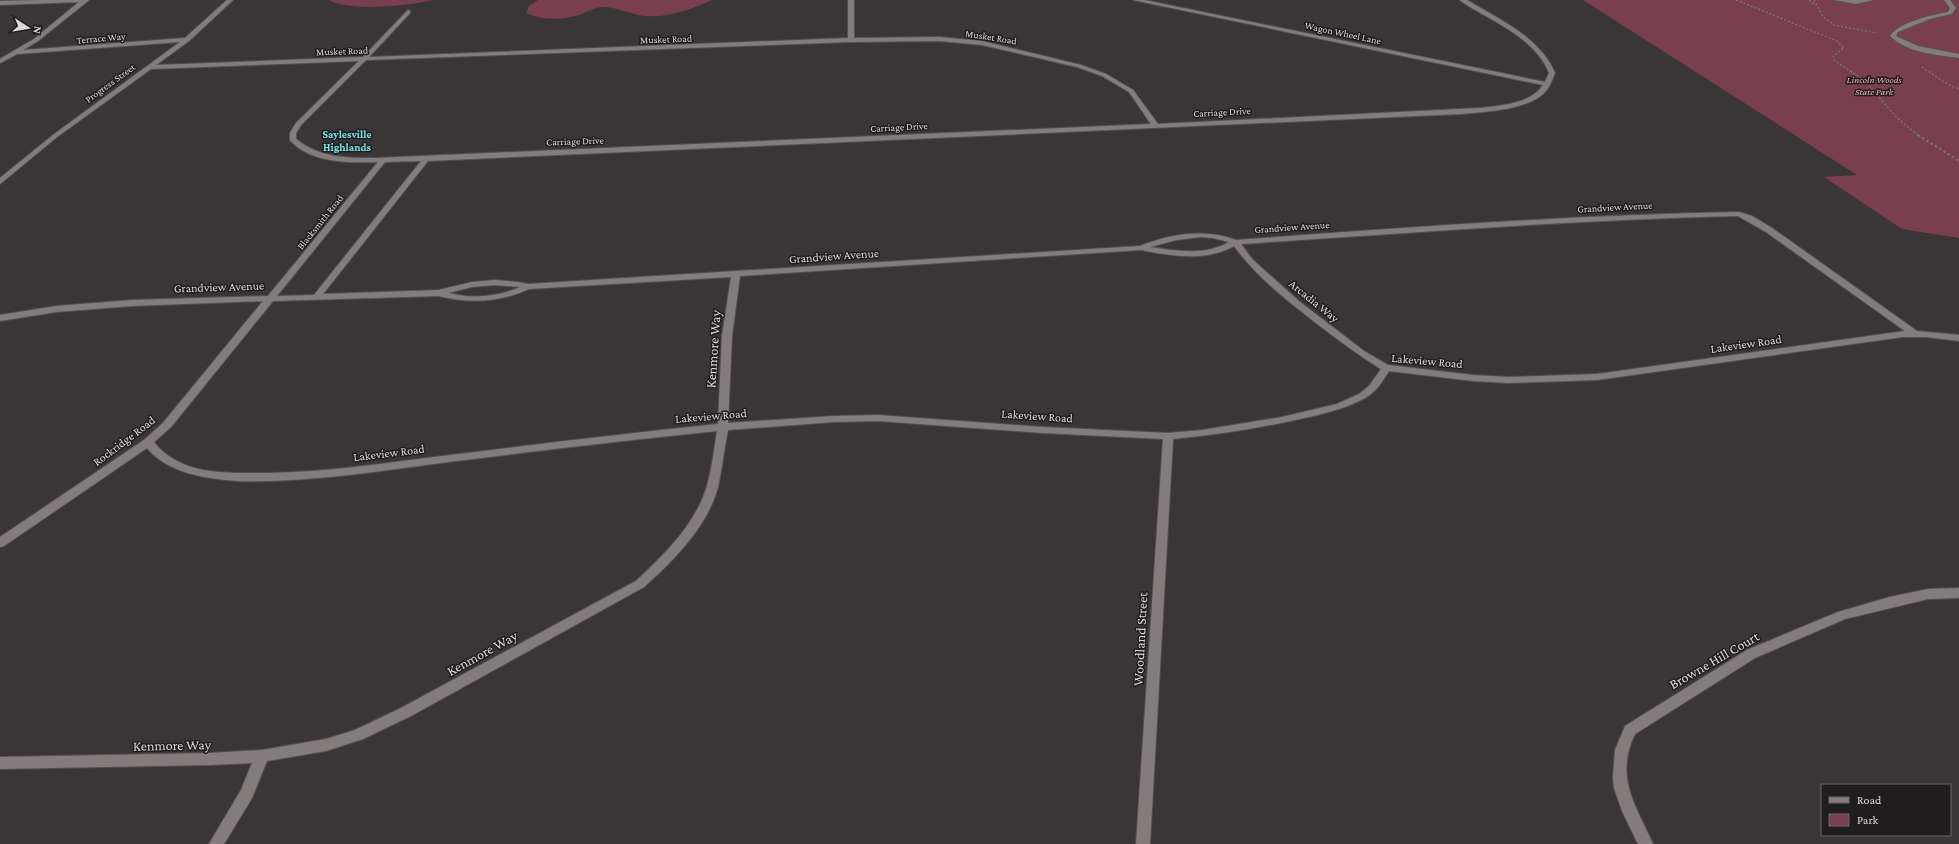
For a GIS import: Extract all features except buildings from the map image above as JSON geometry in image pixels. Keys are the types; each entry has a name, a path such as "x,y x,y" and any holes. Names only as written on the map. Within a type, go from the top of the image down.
{"street":[{"path":"0,61 36,40 84,0"},
{"path":"0,3 89,0"},
{"name":"Progress Street","path":"0,182 55,136 187,40 230,0"},
{"path":"851,0 851,40"},
{"name":"Wagon Wheel Lane","path":"1136,0 1547,84"},
{"path":"1464,0 1529,42 1542,53 1550,66 1552,73 1547,84"},
{"path":"1837,0 1856,2 1870,0"},
{"path":"1947,0 1953,8 1950,12 1928,18 1896,31 1894,36 1899,40 1922,48 1959,56"},
{"name":"Carriage Drive","path":"408,12 364,59 298,124 293,133 293,140 299,147 318,155 350,159 426,158 1413,114 1488,108 1526,100 1540,93 1547,84"},
{"name":"Musket Road","path":"150,67 851,40 940,39 982,43 1079,66 1104,75 1131,91 1156,126"},
{"name":"Terrace Way","path":"17,52 187,40"},
{"path":"317,296 426,158"},
{"name":"Blacksmith Road","path":"272,297 384,159"},
{"name":"Grandview Avenue","path":"1142,248 1164,240 1194,237 1226,238 1235,242 1526,222 1652,216 1739,214 1769,230 1915,334"},
{"name":"Grandview Avenue","path":"439,293 466,299 512,294 528,287 1142,248 1168,253 1196,254 1221,251 1235,242"},
{"name":"Arcadia Way","path":"1235,242 1250,262 1297,304 1361,353 1386,368"},
{"name":"Kenmore Way","path":"0,763 210,759 262,756 326,745 358,735 406,712 640,584 664,562 684,538 702,512 712,488 723,427 727,336 736,274"},
{"name":"Grandview Avenue","path":"0,318 56,309 132,303 272,297 439,293 466,286 491,284 518,284 528,287"},
{"name":"Rockridge Road","path":"0,543 148,442 167,425 272,297"},
{"name":"Lakeview Road","path":"148,442 157,453 171,463 202,473 237,477 351,471 532,447 723,427 834,419 878,418 1043,430 1168,436 1202,433 1282,420 1340,406 1362,396 1373,388 1386,368 1473,378 1508,380 1597,377 1903,334 1915,334"},
{"path":"1915,334 1959,338"},
{"name":"Woodland Street","path":"1143,844 1164,478 1168,436"},
{"name":"Browne Hill Court","path":"1646,844 1625,803 1618,771 1621,752 1630,730 1751,654 1842,615 1890,602 1928,594 1959,593"},
{"path":"216,844 247,793 262,756"}],"path":[{"path":"1736,0 1837,41 1844,48 1833,56 1834,60 1866,82 1897,118 1914,132 1930,144 1959,161"},
{"path":"1809,0 1817,6"},
{"path":"1814,0 1824,17 1838,26 1874,32 1899,40"},
{"path":"1922,48 1913,57 1916,61 1927,72 1959,89"}],"green space":[{"path":"328,0 434,0 395,6 365,7 339,4"},
{"path":"538,0 712,0 695,7 666,15 638,15 602,7 595,8 575,16 554,19 533,16 526,13 529,6"},
{"name":"Lincoln Woods State Park","path":"1583,0 1959,0 1959,238 1902,229 1824,177 1857,175"}],"district":[{"name":"Saylesville Highlands","path":"347,140"}]}
